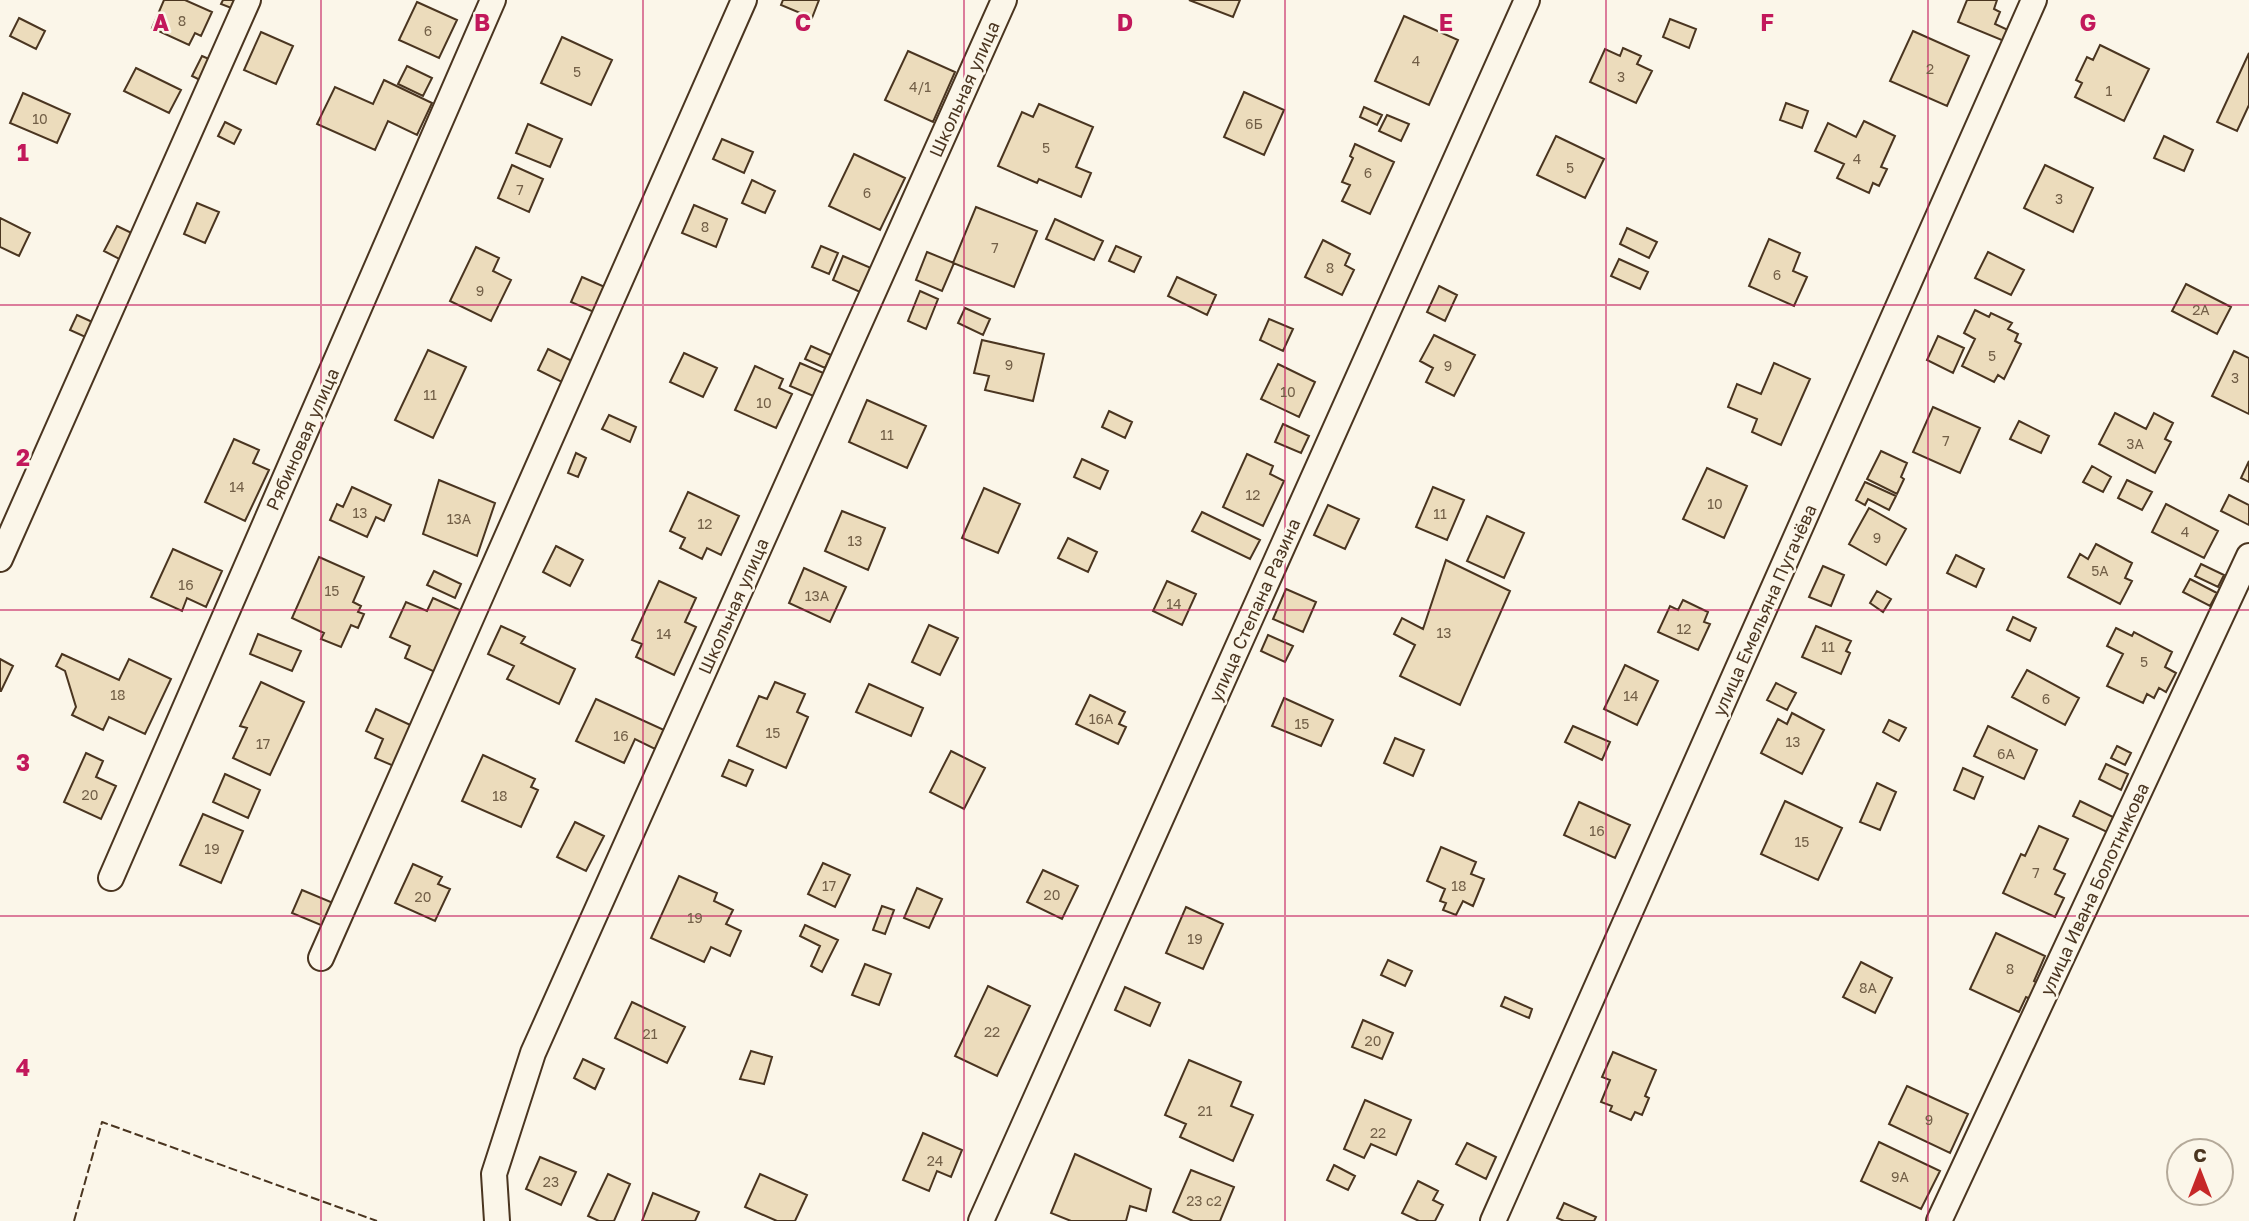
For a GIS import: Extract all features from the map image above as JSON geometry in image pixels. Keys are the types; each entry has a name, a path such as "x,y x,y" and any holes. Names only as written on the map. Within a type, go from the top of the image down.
{"street":[{"path":"0,559 248,0"},
{"name":"Рябиновая улица","path":"111,878 493,0"},
{"path":"321,958 744,0"},
{"name":"Школьная улица","path":"497,1221 494,1174 533,1053 1004,0"},
{"name":"улица Степана Разина","path":"981,1221 1527,0"},
{"name":"улица Емельяна Пугачёва","path":"1493,1221 2034,0"},
{"name":"улица Ивана Болотникова","path":"1939,1221 2249,556"}],"building":[{"path":"164,0 185,0 212,12 201,36 195,33 189,45 152,28"},
{"path":"223,0 244,0 239,11 221,4"},
{"path":"783,0 819,0 812,18 781,5"},
{"path":"1189,0 1240,0 1233,17"},
{"path":"1967,0 1997,0 1994,9 2000,12 1995,24 2008,30 2004,41 1958,22"},
{"path":"417,2 457,20 439,58 399,40"},
{"path":"1404,16 1458,40 1429,105 1375,81"},
{"path":"19,18 45,31 36,49 10,36"},
{"path":"1670,19 1696,29 1689,48 1663,37"},
{"path":"1913,31 1969,56 1947,106 1890,81"},
{"path":"261,32 293,46 276,84 244,70"},
{"path":"562,37 612,60 591,105 541,83"},
{"path":"2100,45 2149,69 2124,121 2075,97 2082,83 2076,80 2087,57 2093,60"},
{"path":"1623,48 1641,56 1637,64 1652,71 1636,103 1590,82 1605,49 1620,56"},
{"path":"908,51 955,72 933,122 885,100"},
{"path":"2249,53 2249,105 2237,131 2217,122"},
{"path":"202,56 216,62 206,83 192,76"},
{"path":"407,66 432,78 423,96 398,84"},
{"path":"136,68 181,90 169,113 124,91"},
{"path":"384,80 432,103 417,135 388,121 375,150 317,124 335,87 373,104"},
{"path":"1244,92 1284,110 1264,155 1224,137"},
{"path":"23,93 70,114 57,143 10,123"},
{"path":"1786,103 1808,111 1802,128 1780,120"},
{"path":"1039,104 1093,127 1076,167 1091,173 1081,197 1039,179 1037,183 998,166 1022,112 1033,117"},
{"path":"1364,107 1382,115 1377,125 1360,117"},
{"path":"1387,115 1409,124 1401,141 1379,131"},
{"path":"1864,121 1895,136 1881,167 1887,169 1879,186 1873,183 1869,193 1837,178 1844,164 1815,151 1828,123 1856,137"},
{"path":"225,122 241,130 234,144 218,136"},
{"path":"528,124 562,139 550,167 516,153"},
{"path":"1556,136 1604,159 1585,198 1537,175"},
{"path":"2164,136 2193,150 2184,171 2154,158"},
{"path":"722,139 753,152 744,173 713,159"},
{"path":"1355,144 1394,162 1370,214 1342,201 1350,185 1342,182 1353,158 1350,156"},
{"path":"854,154 905,178 880,230 829,206"},
{"path":"512,165 543,179 529,212 498,198"},
{"path":"2045,165 2093,188 2073,232 2024,208"},
{"path":"752,180 775,191 765,213 742,203"},
{"path":"197,203 219,212 205,243 184,234"},
{"path":"694,205 727,219 716,247 682,233"},
{"path":"976,207 1037,231 1014,287 953,263"},
{"path":"0,218 30,233 19,256 0,247"},
{"path":"1055,219 1103,241 1094,260 1046,239"},
{"path":"117,226 140,237 127,263 104,251"},
{"path":"1627,228 1657,242 1649,258 1620,244"},
{"path":"1769,239 1800,253 1793,271 1807,277 1794,306 1749,286"},
{"path":"1323,240 1350,254 1345,265 1354,270 1342,295 1305,277"},
{"path":"821,246 838,253 829,274 812,267"},
{"path":"1116,246 1141,257 1134,272 1109,261"},
{"path":"476,247 499,258 493,271 511,280 491,321 450,301"},
{"path":"927,252 954,263 942,291 916,280"},
{"path":"1988,252 2024,270 2011,295 1975,278"},
{"path":"843,256 871,268 860,292 833,280"},
{"path":"1619,259 1648,272 1640,289 1611,276"},
{"path":"582,277 614,291 603,316 571,302"},
{"path":"1177,277 1216,295 1207,315 1168,296"},
{"path":"2186,284 2231,307 2217,334 2172,311"},
{"path":"1439,286 1457,295 1445,321 1427,312"},
{"path":"920,291 938,299 926,329 908,321"},
{"path":"965,308 990,319 983,335 958,323"},
{"path":"1975,310 1989,317 1991,313 2012,323 2008,329 2018,334 2015,341 2021,344 2004,379 1998,375 1994,382 1962,366 1975,339 1964,333"},
{"path":"77,315 99,325 92,340 70,330"},
{"path":"1269,319 1293,329 1283,351 1260,340"},
{"path":"1434,335 1475,355 1454,396 1426,382 1433,368 1420,361"},
{"path":"1938,336 1964,348 1953,373 1927,360"},
{"path":"982,340 1044,354 1033,401 985,390 989,376 974,373"},
{"path":"811,346 831,355 825,368 805,359"},
{"path":"548,349 576,363 566,384 538,370"},
{"path":"428,350 466,367 433,438 395,420"},
{"path":"2234,351 2249,358 2249,414 2212,396"},
{"path":"684,353 717,368 703,397 670,382"},
{"path":"800,363 828,375 818,398 790,386"},
{"path":"1774,363 1810,379 1781,445 1752,432 1757,419 1728,407 1737,384 1761,394"},
{"path":"1278,364 1315,382 1299,417 1261,399"},
{"path":"755,366 783,379 779,388 792,394 776,428 735,410"},
{"path":"867,400 926,426 907,468 849,442"},
{"path":"1933,407 1980,428 1960,473 1913,452"},
{"path":"1109,411 1132,422 1125,438 1102,427"},
{"path":"2115,413 2146,429 2154,413 2173,423 2165,439 2171,442 2155,473 2099,444"},
{"path":"609,415 636,427 630,442 602,429"},
{"path":"2019,421 2049,436 2041,453 2010,439"},
{"path":"1283,424 1309,436 1301,453 1275,442"},
{"path":"234,439 259,450 253,463 269,470 245,521 205,502"},
{"path":"1881,451 1907,463 1897,494 1867,479"},
{"path":"576,453 586,458 578,477 568,473"},
{"path":"1247,454 1273,466 1270,474 1284,481 1263,526 1223,507"},
{"path":"1082,459 1108,471 1100,489 1074,477"},
{"path":"2249,461 2249,482 2241,478"},
{"path":"2092,466 2111,477 2103,492 2083,482"},
{"path":"1707,468 1747,486 1724,538 1683,519"},
{"path":"439,480 495,503 477,556 423,534"},
{"path":"2127,480 2152,492 2142,510 2118,498"},
{"path":"1865,482 1896,496 1889,510 1868,499 1865,505 1856,500"},
{"path":"352,487 391,505 384,521 376,517 367,537 330,520 337,504 343,507"},
{"path":"1433,487 1464,500 1447,540 1416,527"},
{"path":"984,488 1020,504 998,553 962,538"},
{"path":"688,492 739,516 721,555 707,548 702,559 680,548 685,538 670,531"},
{"path":"2229,495 2249,505 2249,525 2221,511"},
{"path":"2166,504 2218,531 2204,558 2152,532"},
{"path":"1328,505 1359,519 1345,549 1314,535"},
{"path":"1869,508 1906,529 1886,565 1849,544"},
{"path":"842,511 885,528 868,570 825,551"},
{"path":"1202,512 1260,540 1250,559 1192,531"},
{"path":"1487,516 1524,533 1504,578 1467,561"},
{"path":"1068,538 1097,552 1088,572 1058,558"},
{"path":"2096,544 2132,563 2125,578 2132,581 2120,604 2068,577 2080,554 2088,559"},
{"path":"556,546 583,560 570,586 543,572"},
{"path":"173,549 222,571 206,607 187,598 182,611 151,597"},
{"path":"1956,555 1984,569 1976,587 1947,573"},
{"path":"319,557 364,577 353,602 361,606 358,612 364,614 358,628 351,625 341,647 321,639 324,633 292,618"},
{"path":"1446,560 1510,591 1460,705 1400,676 1415,645 1394,634 1402,618 1423,629"},
{"path":"2201,564 2224,575 2218,587 2195,576"},
{"path":"1823,566 1844,575 1831,606 1809,597"},
{"path":"804,568 846,587 830,622 789,603"},
{"path":"434,571 461,584 455,598 427,585"},
{"path":"2190,579 2217,593 2210,606 2183,592"},
{"path":"659,581 696,598 685,622 696,627 674,675 636,657 642,644 632,640"},
{"path":"1167,581 1196,594 1182,625 1153,611"},
{"path":"1286,589 1316,602 1303,632 1273,619"},
{"path":"1877,591 1891,599 1883,612 1870,603"},
{"path":"433,598 462,611 435,672 405,658 410,646 390,637 406,602 427,611"},
{"path":"1683,600 1708,612 1704,622 1710,624 1698,650 1658,632 1670,606 1678,610"},
{"path":"2013,617 2036,628 2030,641 2007,630"},
{"path":"929,625 958,638 940,675 912,662"},
{"path":"501,626 525,637 521,643 575,669 559,704 507,679 514,666 488,654"},
{"path":"1816,626 1851,641 1846,651 1850,653 1841,674 1802,657"},
{"path":"2116,628 2132,636 2134,632 2172,652 2165,667 2176,673 2166,692 2159,688 2154,698 2147,694 2143,703 2107,686 2123,654 2107,646"},
{"path":"258,634 301,651 292,671 250,654"},
{"path":"1268,635 1293,646 1285,662 1261,651"},
{"path":"62,654 119,680 129,659 171,679 145,734 109,717 103,730 72,715 76,707 65,671 56,666"},
{"path":"0,659 13,666 1,691 0,691"},
{"path":"1625,665 1658,681 1637,725 1604,709"},
{"path":"2027,670 2079,698 2065,725 2012,697"},
{"path":"261,682 304,702 270,775 233,758 247,728 240,726"},
{"path":"775,682 805,694 797,712 808,717 786,768 737,746 759,696 767,699"},
{"path":"1776,683 1796,693 1787,710 1767,700"},
{"path":"869,684 923,708 911,736 856,712"},
{"path":"1090,695 1125,712 1119,724 1126,727 1118,744 1076,724"},
{"path":"1284,698 1333,720 1321,746 1272,726"},
{"path":"596,699 664,730 655,749 635,739 624,763 576,741"},
{"path":"376,709 419,729 401,769 375,758 383,739 366,731"},
{"path":"1792,713 1824,730 1802,774 1761,753 1778,719 1787,724"},
{"path":"1889,720 1906,728 1899,741 1883,732"},
{"path":"1573,726 1610,742 1602,760 1565,742"},
{"path":"1988,726 2037,750 2024,779 1974,756"},
{"path":"1395,738 1424,750 1413,776 1384,763"},
{"path":"2117,746 2131,753 2125,765 2111,758"},
{"path":"951,751 985,768 964,809 930,792"},
{"path":"86,753 103,761 96,777 116,786 101,819 64,802"},
{"path":"483,755 535,779 531,787 538,790 521,827 462,801"},
{"path":"729,760 753,770 746,786 722,776"},
{"path":"2106,764 2128,774 2121,790 2099,779"},
{"path":"1963,768 1983,777 1974,799 1954,790"},
{"path":"225,774 260,790 248,818 213,802"},
{"path":"1877,783 1896,792 1880,830 1860,822"},
{"path":"1785,801 1842,828 1818,880 1761,854"},
{"path":"2080,801 2113,817 2107,832 2073,816"},
{"path":"1579,802 1630,825 1615,858 1564,835"},
{"path":"203,814 243,831 221,883 180,865"},
{"path":"575,822 604,836 586,871 557,857"},
{"path":"2039,826 2068,839 2054,869 2065,874 2055,894 2064,898 2055,917 2003,893 2021,854 2025,856"},
{"path":"1441,847 1476,862 1471,874 1484,879 1473,906 1463,901 1456,915 1443,910 1446,903 1440,901 1445,889 1427,881"},
{"path":"823,863 850,875 835,907 808,894"},
{"path":"413,864 442,877 438,884 450,889 435,921 395,903"},
{"path":"1043,870 1078,886 1062,919 1027,902"},
{"path":"679,876 717,893 714,901 733,910 726,924 741,931 730,956 711,947 704,962 651,938"},
{"path":"917,888 942,899 929,928 904,918"},
{"path":"302,890 338,905 328,928 292,913"},
{"path":"882,906 894,910 885,934 873,930"},
{"path":"1186,907 1223,924 1203,969 1166,953"},
{"path":"805,925 838,940 822,972 811,966 820,946 800,936"},
{"path":"1996,933 2045,956 2034,981 2040,984 2033,1000 2026,997 2019,1012 1970,989"},
{"path":"1388,960 1412,971 1405,986 1381,975"},
{"path":"1861,962 1892,978 1875,1013 1843,997"},
{"path":"865,964 891,974 879,1005 852,995"},
{"path":"988,986 1030,1006 997,1076 955,1056"},
{"path":"1125,987 1160,1003 1150,1026 1115,1010"},
{"path":"1505,997 1532,1009 1529,1018 1501,1006"},
{"path":"632,1002 685,1027 667,1063 615,1038"},
{"path":"1363,1020 1393,1033 1382,1059 1352,1047"},
{"path":"751,1051 772,1057 764,1084 740,1079"},
{"path":"1613,1052 1656,1070 1645,1096 1649,1098 1642,1115 1635,1112 1631,1120 1610,1111 1612,1106 1601,1102 1610,1080 1602,1077"},
{"path":"583,1059 604,1069 595,1089 574,1078"},
{"path":"1189,1060 1241,1082 1231,1106 1253,1115 1233,1161 1180,1137 1186,1124 1165,1115"},
{"path":"1907,1086 1968,1114 1950,1153 1889,1124"},
{"path":"1365,1100 1411,1120 1396,1155 1371,1144 1364,1158 1344,1149"},
{"path":"923,1133 962,1150 951,1177 937,1171 929,1191 903,1180"},
{"path":"1879,1142 1940,1171 1921,1209 1861,1181"},
{"path":"1467,1143 1496,1157 1486,1179 1456,1164"},
{"path":"1075,1154 1151,1189 1146,1211 1130,1206 1126,1221 1071,1221 1051,1213"},
{"path":"540,1157 576,1172 561,1205 526,1189"},
{"path":"1334,1165 1355,1176 1348,1190 1327,1180"},
{"path":"1191,1170 1234,1187 1220,1221 1193,1221 1173,1212"},
{"path":"608,1174 630,1184 614,1221 599,1221 588,1216"},
{"path":"760,1174 807,1195 795,1221 777,1221 745,1207"},
{"path":"1418,1181 1438,1191 1433,1200 1443,1205 1435,1221 1419,1221 1402,1213"},
{"path":"653,1193 699,1212 695,1221 642,1221"},
{"path":"1564,1203 1596,1217 1594,1221 1564,1221 1557,1218"}],"fence":[{"path":"74,1221 102,1122 377,1221"}]}
